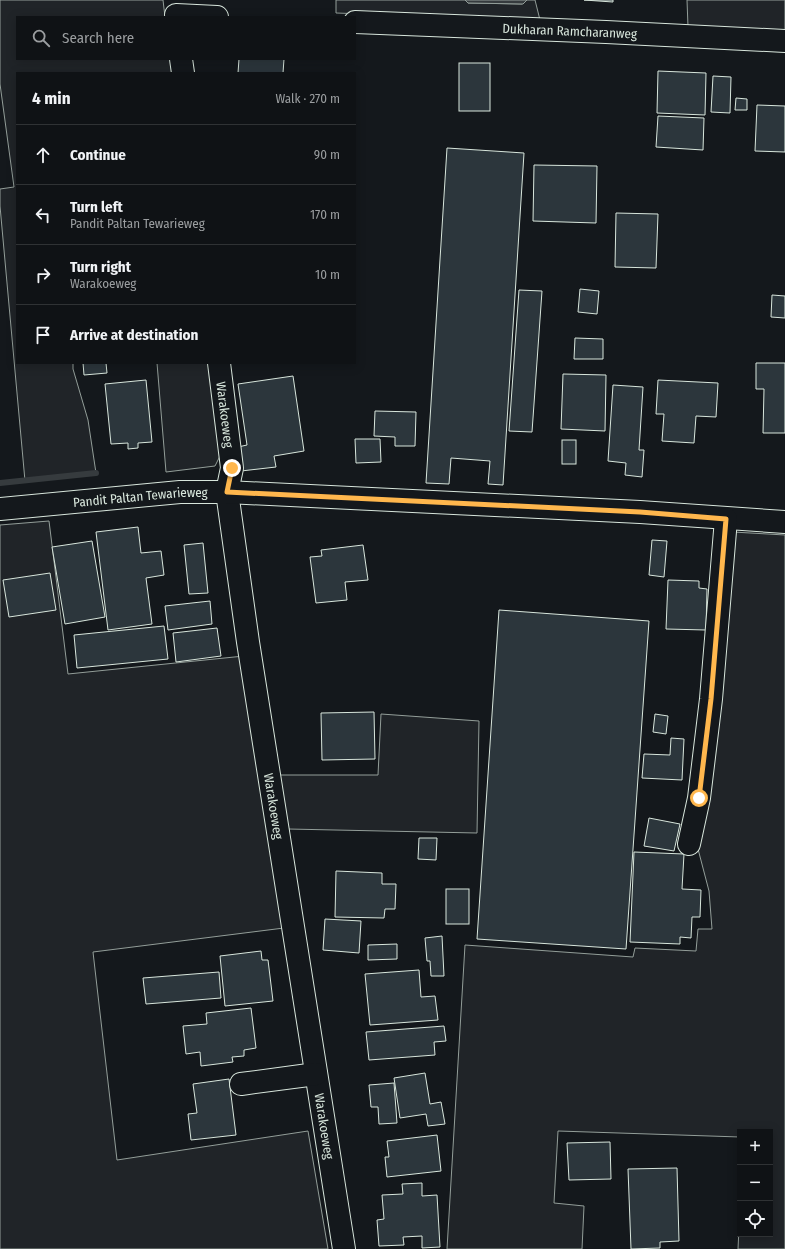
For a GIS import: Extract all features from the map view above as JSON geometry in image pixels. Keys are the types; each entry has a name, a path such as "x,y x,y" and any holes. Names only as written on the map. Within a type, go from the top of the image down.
{"street":[{"path":"175,11 210,16"},
{"name":"Dukharan Ramcharanweg","path":"356,22 613,32 785,41"},
{"path":"182,60 183,72"},
{"name":"Warakoeweg","path":"219,364 232,468 227,492 248,642 344,1249"},
{"name":"Pandit Paltan Tewarieweg","path":"0,509 180,492 227,492 640,512 785,522"},
{"path":"689,844 699,798 709,714 726,519"},
{"path":"241,1084 316,1074"}],"shaded area":[{"path":"0,0 163,0 165,16 16,16 16,60 171,60 173,72 16,72 16,364 73,364 73,369 88,420 96,473 25,481 0,206 0,189 14,187 0,84"},
{"path":"336,0 465,0 468,3 522,4 527,0 535,0 540,20 336,13"},
{"path":"465,0 527,0 523,4 468,3"},
{"path":"687,0 785,0 785,32 688,27"},
{"path":"157,364 211,364 222,452 215,466 166,472"},
{"path":"49,521 68,674 244,656 284,928 93,952 117,1160 308,1131 328,1249 0,1249 0,525"},
{"path":"733,532 785,535 785,1249 738,1249 739,1237 773,1237 773,1129 737,1129 737,1137 558,1131 554,1203 584,1206 582,1249 447,1249 465,945 633,957 635,948 696,951 698,929 712,929 709,891 698,849"},
{"path":"381,714 479,721 477,833 288,829 279,775 378,775"}],"building":[{"path":"584,0 613,0 613,2"},
{"path":"239,60 284,60 283,72 238,72"},
{"path":"459,63 490,63 490,111 459,111"},
{"path":"658,71 706,73 705,115 657,113"},
{"path":"713,76 731,77 730,113 711,112"},
{"path":"736,98 747,99 747,110 735,110"},
{"path":"757,105 785,106 785,152 755,151"},
{"path":"658,116 704,118 703,150 656,147"},
{"path":"447,148 524,153 503,485 488,484 490,461 451,458 449,484 426,483"},
{"path":"534,165 597,166 596,223 533,221"},
{"path":"616,213 658,214 656,268 615,267"},
{"path":"580,289 599,291 597,314 578,312"},
{"path":"519,290 542,291 532,432 509,431"},
{"path":"772,295 785,296 785,318 771,317"},
{"path":"575,338 603,339 603,359 574,359"},
{"path":"756,363 785,363 785,433 763,433 764,389 756,389"},
{"path":"83,364 106,364 107,373 84,375"},
{"path":"563,374 606,375 605,431 561,429"},
{"path":"293,376 304,451 274,456 276,467 241,471 238,447 247,445 238,384"},
{"path":"146,380 152,442 138,443 138,448 128,449 128,443 111,444 105,384"},
{"path":"658,380 718,383 716,417 696,416 694,443 662,441 664,414 656,414"},
{"path":"613,385 643,387 639,450 644,450 642,477 625,475 626,463 608,461"},
{"path":"375,411 416,412 415,446 395,446 395,437 374,436"},
{"path":"355,439 380,439 381,462 356,463"},
{"path":"562,440 576,440 576,464 562,464"},
{"path":"138,527 141,553 161,551 164,575 146,578 152,624 108,630 96,532"},
{"path":"652,540 667,541 664,577 649,575"},
{"path":"92,541 105,617 65,624 52,547"},
{"path":"203,543 208,593 189,594 184,545"},
{"path":"363,545 368,580 345,582 347,600 316,603 310,557 322,556 321,550"},
{"path":"50,573 56,610 9,617 3,580"},
{"path":"668,580 699,581 699,588 707,589 706,630 666,629"},
{"path":"210,601 212,624 168,630 165,606"},
{"path":"499,610 649,621 626,949 477,939"},
{"path":"164,626 168,659 77,668 74,635"},
{"path":"217,628 221,656 176,662 173,633"},
{"path":"374,712 375,759 322,760 321,713"},
{"path":"655,714 668,716 666,734 653,732"},
{"path":"671,738 684,739 682,780 642,778 644,754 670,755"},
{"path":"649,818 680,824 674,851 644,846"},
{"path":"419,838 437,838 436,860 418,859"},
{"path":"634,852 684,854 682,889 701,890 700,917 692,917 691,938 680,937 680,944 630,942"},
{"path":"336,871 382,873 382,884 396,884 395,909 385,909 384,918 335,917"},
{"path":"446,889 469,889 469,924 446,924"},
{"path":"325,919 361,921 359,953 323,950"},
{"path":"442,936 444,976 431,976 430,961 427,961 425,938"},
{"path":"397,944 397,959 368,960 368,945"},
{"path":"261,951 262,960 268,960 273,1001 225,1006 220,956"},
{"path":"419,970 421,997 435,996 438,1020 370,1025 365,974"},
{"path":"219,972 221,998 146,1004 143,978"},
{"path":"251,1008 256,1048 244,1050 244,1056 232,1057 233,1062 201,1066 200,1052 186,1054 183,1026 207,1024 206,1013"},
{"path":"444,1026 446,1041 434,1042 435,1055 369,1060 366,1032"},
{"path":"425,1073 430,1104 441,1102 445,1124 428,1126 426,1114 400,1118 394,1078"},
{"path":"229,1079 236,1135 191,1140 188,1114 197,1113 193,1084"},
{"path":"394,1083 397,1123 379,1124 378,1107 371,1107 369,1085"},
{"path":"437,1135 441,1171 387,1177 385,1157 389,1157 387,1141"},
{"path":"610,1142 611,1179 569,1180 567,1143"},
{"path":"677,1168 679,1241 660,1242 660,1248 631,1249 628,1169"},
{"path":"422,1183 422,1196 437,1195 440,1247 422,1248 422,1236 403,1237 404,1245 379,1246 377,1220 384,1219 382,1195 403,1194 402,1184"}],"waterway":[{"path":"0,483 96,473"}],"route":[{"path":"232,468 227,492 640,512 726,519 711,699 699,798"}]}
